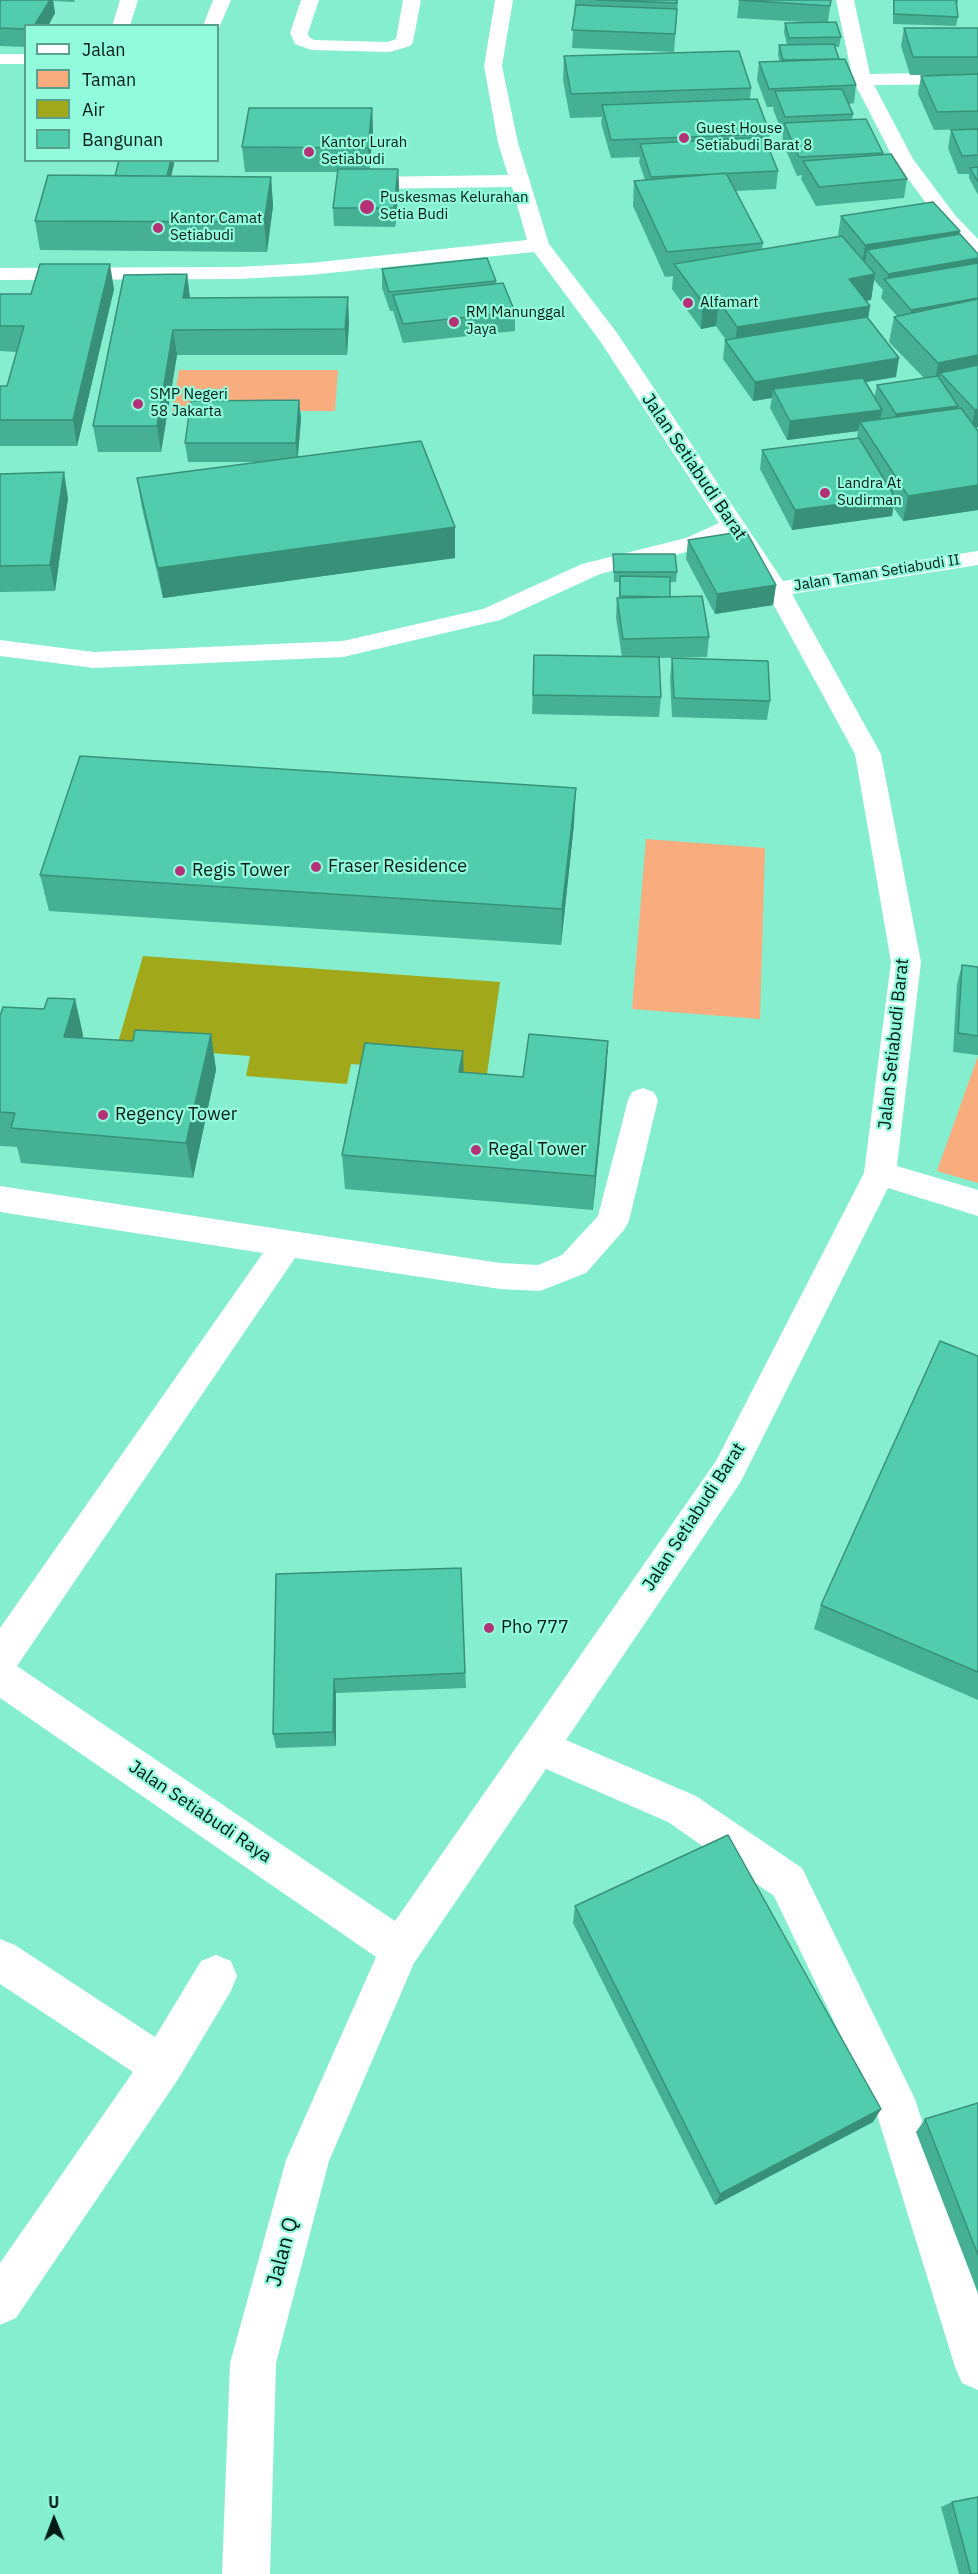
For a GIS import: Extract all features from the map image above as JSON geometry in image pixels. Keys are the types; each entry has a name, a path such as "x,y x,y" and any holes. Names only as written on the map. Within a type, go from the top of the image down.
{"street":[{"path":"122,24 129,0"},
{"path":"213,24 222,0"},
{"path":"310,0 299,33 301,40 312,45 390,47 404,42 412,0"},
{"name":"Jalan Setiabudi Barat","path":"400,1949 728,1472 880,1173 906,962 868,754 777,589 609,338 538,245 508,143 493,66 504,0"},
{"path":"845,0 862,80 904,160 958,218 978,251"},
{"path":"0,59 24,59"},
{"path":"862,80 978,78"},
{"path":"365,183 520,181"},
{"path":"0,274 238,273 300,270 538,245"},
{"path":"0,648 94,660 343,649 491,615 591,569 694,543 733,526"},
{"name":"Jalan Taman Setiabudi II","path":"777,589 978,558"},
{"path":"0,1199 500,1276 540,1278 574,1264 613,1221 643,1100"},
{"path":"880,1173 978,1203"},
{"path":"0,1660 67,1559 287,1244"},
{"name":"Jalan Setiabudi Raya","path":"0,1676 400,1949"},
{"path":"540,1748 682,1809 788,1882 894,2099 978,2367"},
{"name":"Jalan Q","path":"246,2574 253,2363 308,2160 400,1949"},
{"path":"0,1960 162,2066"},
{"path":"0,2302 162,2066 216,1976"}],"green space":[{"path":"179,370 338,370 335,411 172,411"},
{"path":"646,839 765,848 760,1019 632,1009"},
{"path":"978,1056 978,1183 937,1171"}],"water":[{"path":"143,956 500,982 487,1074 351,1064 347,1084 246,1076 250,1056 117,1046"}],"building":[{"path":"0,0 50,0 35,24 24,24 24,29 0,28"},
{"path":"596,0 677,0 677,3"},
{"path":"739,0 831,0 830,6"},
{"path":"894,0 956,0 958,17 894,14"},
{"path":"576,5 677,9 675,34 572,30"},
{"path":"836,22 841,37 789,38 785,23"},
{"path":"904,28 978,28 978,57 913,57"},
{"path":"834,44 839,59 783,60 779,45"},
{"path":"739,51 751,88 571,94 564,56"},
{"path":"845,59 856,85 769,89 759,62"},
{"path":"978,74 978,111 937,112 921,76"},
{"path":"842,89 853,114 785,117 775,91"},
{"path":"757,99 770,134 611,140 602,105"},
{"path":"249,108 372,108 368,148 242,147"},
{"path":"866,119 883,153 799,157 784,123"},
{"path":"978,129 978,155 962,156 951,130"},
{"path":"764,137 778,171 651,177 640,144"},
{"path":"891,154 907,179 819,187 803,161"},
{"path":"118,162 170,162 167,176 115,176"},
{"path":"978,167 978,182 970,168"},
{"path":"338,169 398,169 394,208 333,208"},
{"path":"726,173 763,243 667,252 634,181"},
{"path":"48,175 271,177 264,222 35,221"},
{"path":"933,202 960,231 865,245 841,216"},
{"path":"960,234 978,254 978,258 888,274 867,250"},
{"path":"842,236 875,274 849,279 870,306 737,327 719,301 703,303 674,264"},
{"path":"487,258 496,281 389,292 382,269"},
{"path":"978,263 978,298 911,310 884,279"},
{"path":"40,264 110,264 73,420 0,420 0,386 7,386 24,326 0,326 0,294 31,294"},
{"path":"187,274 183,298 348,297 345,329 173,330 157,426 93,426 124,275"},
{"path":"503,283 515,312 403,324 393,295"},
{"path":"978,299 978,355 938,363 894,317"},
{"path":"867,317 899,358 755,382 725,340"},
{"path":"978,365 978,409 975,410 940,373"},
{"path":"938,376 958,406 896,414 877,385"},
{"path":"863,378 882,410 790,421 773,389"},
{"path":"299,400 296,443 185,443 191,401"},
{"path":"961,408 978,431 978,485 908,496 860,422"},
{"name":"Landra At Sudirman","path":"859,438 895,497 795,510 762,450"},
{"path":"421,441 455,527 158,568 137,478"},
{"path":"64,472 50,565 0,566 0,474"},
{"path":"746,531 776,585 717,594 688,540"},
{"path":"613,554 675,554 677,572 614,572"},
{"path":"620,576 670,577 670,597 620,596"},
{"path":"702,596 709,637 623,639 617,598"},
{"path":"534,655 659,657 661,697 533,695"},
{"path":"672,658 768,661 770,701 674,698"},
{"name":"Fraser Residence","path":"80,756 576,788 562,909 40,875"},
{"path":"962,965 978,967 978,1036 958,1033"},
{"name":"Regency Tower","path":"48,998 75,999 64,1037 133,1041 135,1030 211,1034 186,1143 11,1128 15,1113 0,1112 0,1016 3,1007 44,1009"},
{"name":"Regal Tower","path":"529,1034 608,1041 595,1176 342,1155 365,1043 463,1051 459,1072 523,1077"},
{"path":"940,1341 978,1356 978,1672 821,1605"},
{"path":"461,1568 465,1673 334,1679 333,1732 273,1734 276,1574"},
{"path":"728,1835 881,2109 720,2194 575,1906"},
{"path":"978,2103 978,2255 925,2119"},
{"path":"978,2497 978,2574 971,2574 952,2502"}],"place":[{"name":"Guest House Setiabudi Barat 8","path":"684,138"},
{"name":"Kantor Lurah Setiabudi","path":"309,152"},
{"name":"Puskesmas Kelurahan Setia Budi","path":"367,207"},
{"name":"Kantor Camat Setiabudi","path":"158,228"},
{"name":"Alfamart","path":"688,303"},
{"name":"RM Manunggal Jaya","path":"454,322"},
{"name":"SMP Negeri 58 Jakarta","path":"138,404"},
{"name":"Landra At Sudirman","path":"825,493"},
{"name":"Fraser Residence","path":"316,867"},
{"name":"Regis Tower","path":"180,871"},
{"name":"Regency Tower","path":"103,1115"},
{"name":"Regal Tower","path":"476,1150"},
{"name":"Pho 777","path":"489,1628"}]}
